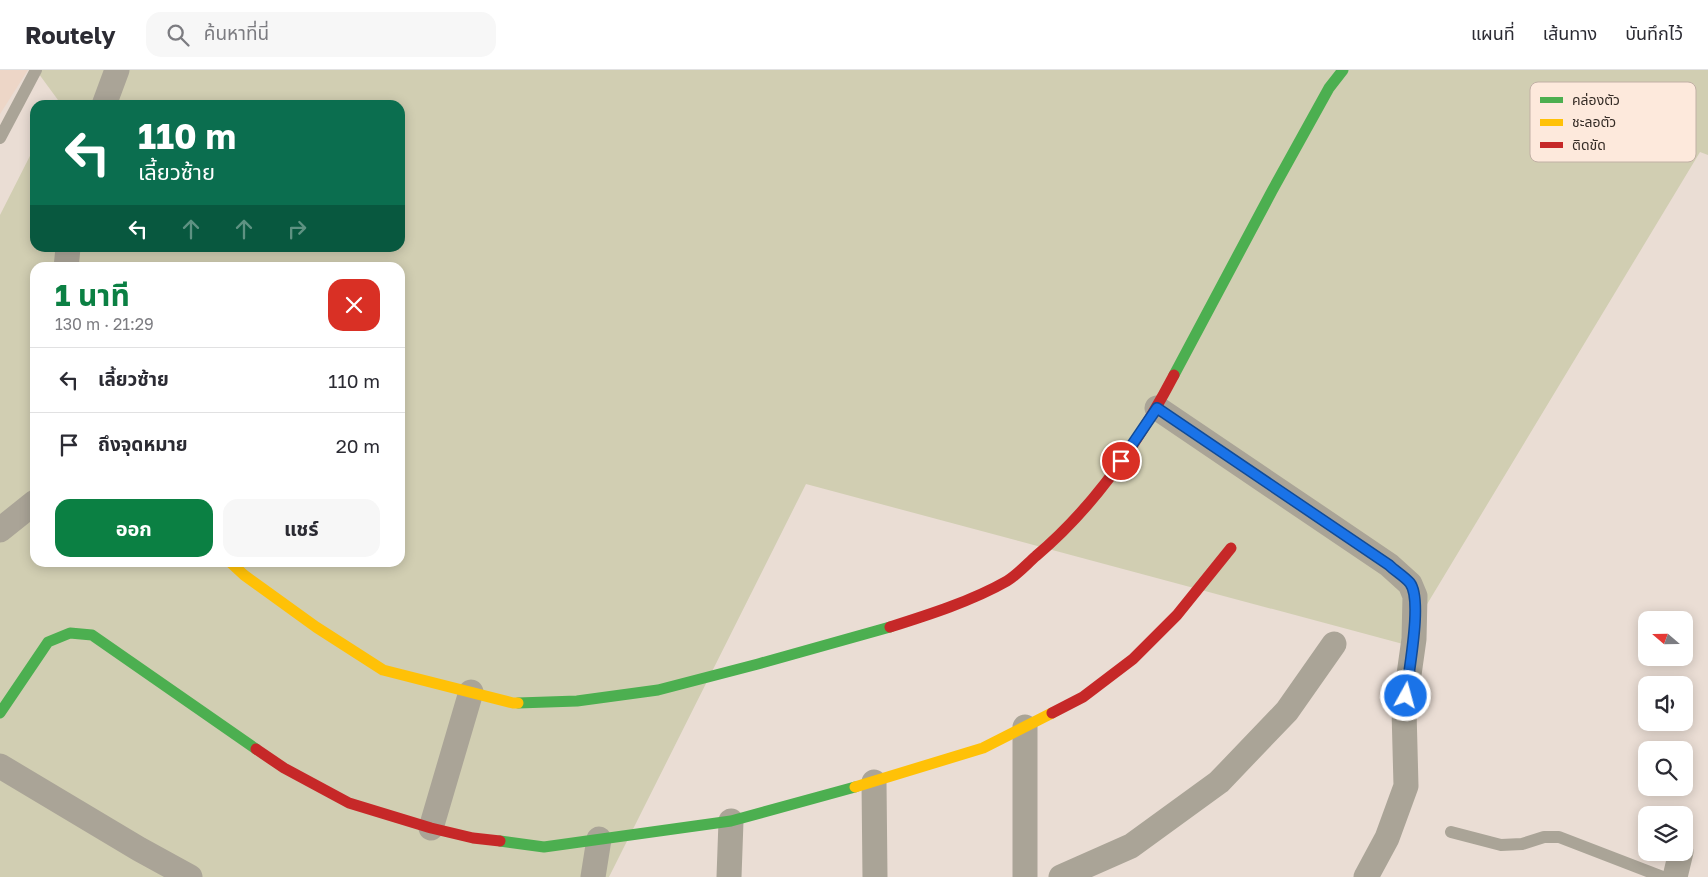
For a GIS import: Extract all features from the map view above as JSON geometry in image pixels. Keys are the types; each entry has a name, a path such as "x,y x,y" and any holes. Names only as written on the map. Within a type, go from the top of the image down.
{"street":[{"path":"106,100 117,70"},
{"path":"235,567 316,627 383,670 512,703 577,701 658,690 886,628 954,605 1008,580 1048,546 1082,513 1121,461 1157,408 1272,191 1329,88 1343,70"},
{"path":"1157,408 1389,565 1410,584 1415,596 1414,639 1404,710 1406,786 1387,838 1366,877"},
{"path":"0,530 30,506"},
{"path":"0,713 48,642 70,633 92,635 284,768 349,803 431,828 473,838 544,847 731,821 874,782 983,748 1084,698 1133,659 1177,615 1231,548"},
{"path":"1061,877 1131,846 1219,782 1287,711 1334,644"},
{"path":"431,828 471,692"},
{"path":"1025,727 1025,877"},
{"path":"0,766 139,849 190,877"},
{"path":"874,782 875,877"},
{"path":"729,877 731,821"},
{"path":"593,877 599,839"},
{"path":"1674,877 1678,861"}],"lane":[{"path":"1,133 36,70"},
{"path":"1451,832 1502,846 1522,844 1544,837 1560,837 1664,877"}],"shaded area":[{"path":"0,70 28,70 0,114"},
{"path":"36,70 1708,70 1708,155 1700,152 1696,159 1696,82 1530,82 1530,162 1694,162 1403,644 806,484 609,877 0,877 0,215 30,156 30,252 405,252 405,100 58,100"}],"traffic: fast":[{"path":"1174,375 1329,88 1343,70"},
{"path":"518,703 577,701 658,690 890,627"},
{"path":"0,713 48,642 70,633 92,635 256,749"},
{"path":"500,841 544,847 731,821 855,787"}],"traffic: slow":[{"path":"235,567 316,627 383,670 518,703"},
{"path":"855,787 983,748 1052,713"}],"traffic: jam":[{"path":"890,627 965,601 1007,581 1018,573 1057,537 1096,495 1146,425 1174,375"},
{"path":"1052,713 1083,697 1133,659 1177,615 1231,548"},
{"path":"256,749 284,768 349,803 431,828 473,838 500,841"}],"route":[{"path":"1121,461 1157,408 1389,565 1410,584 1415,596 1414,639 1406,696"}]}
